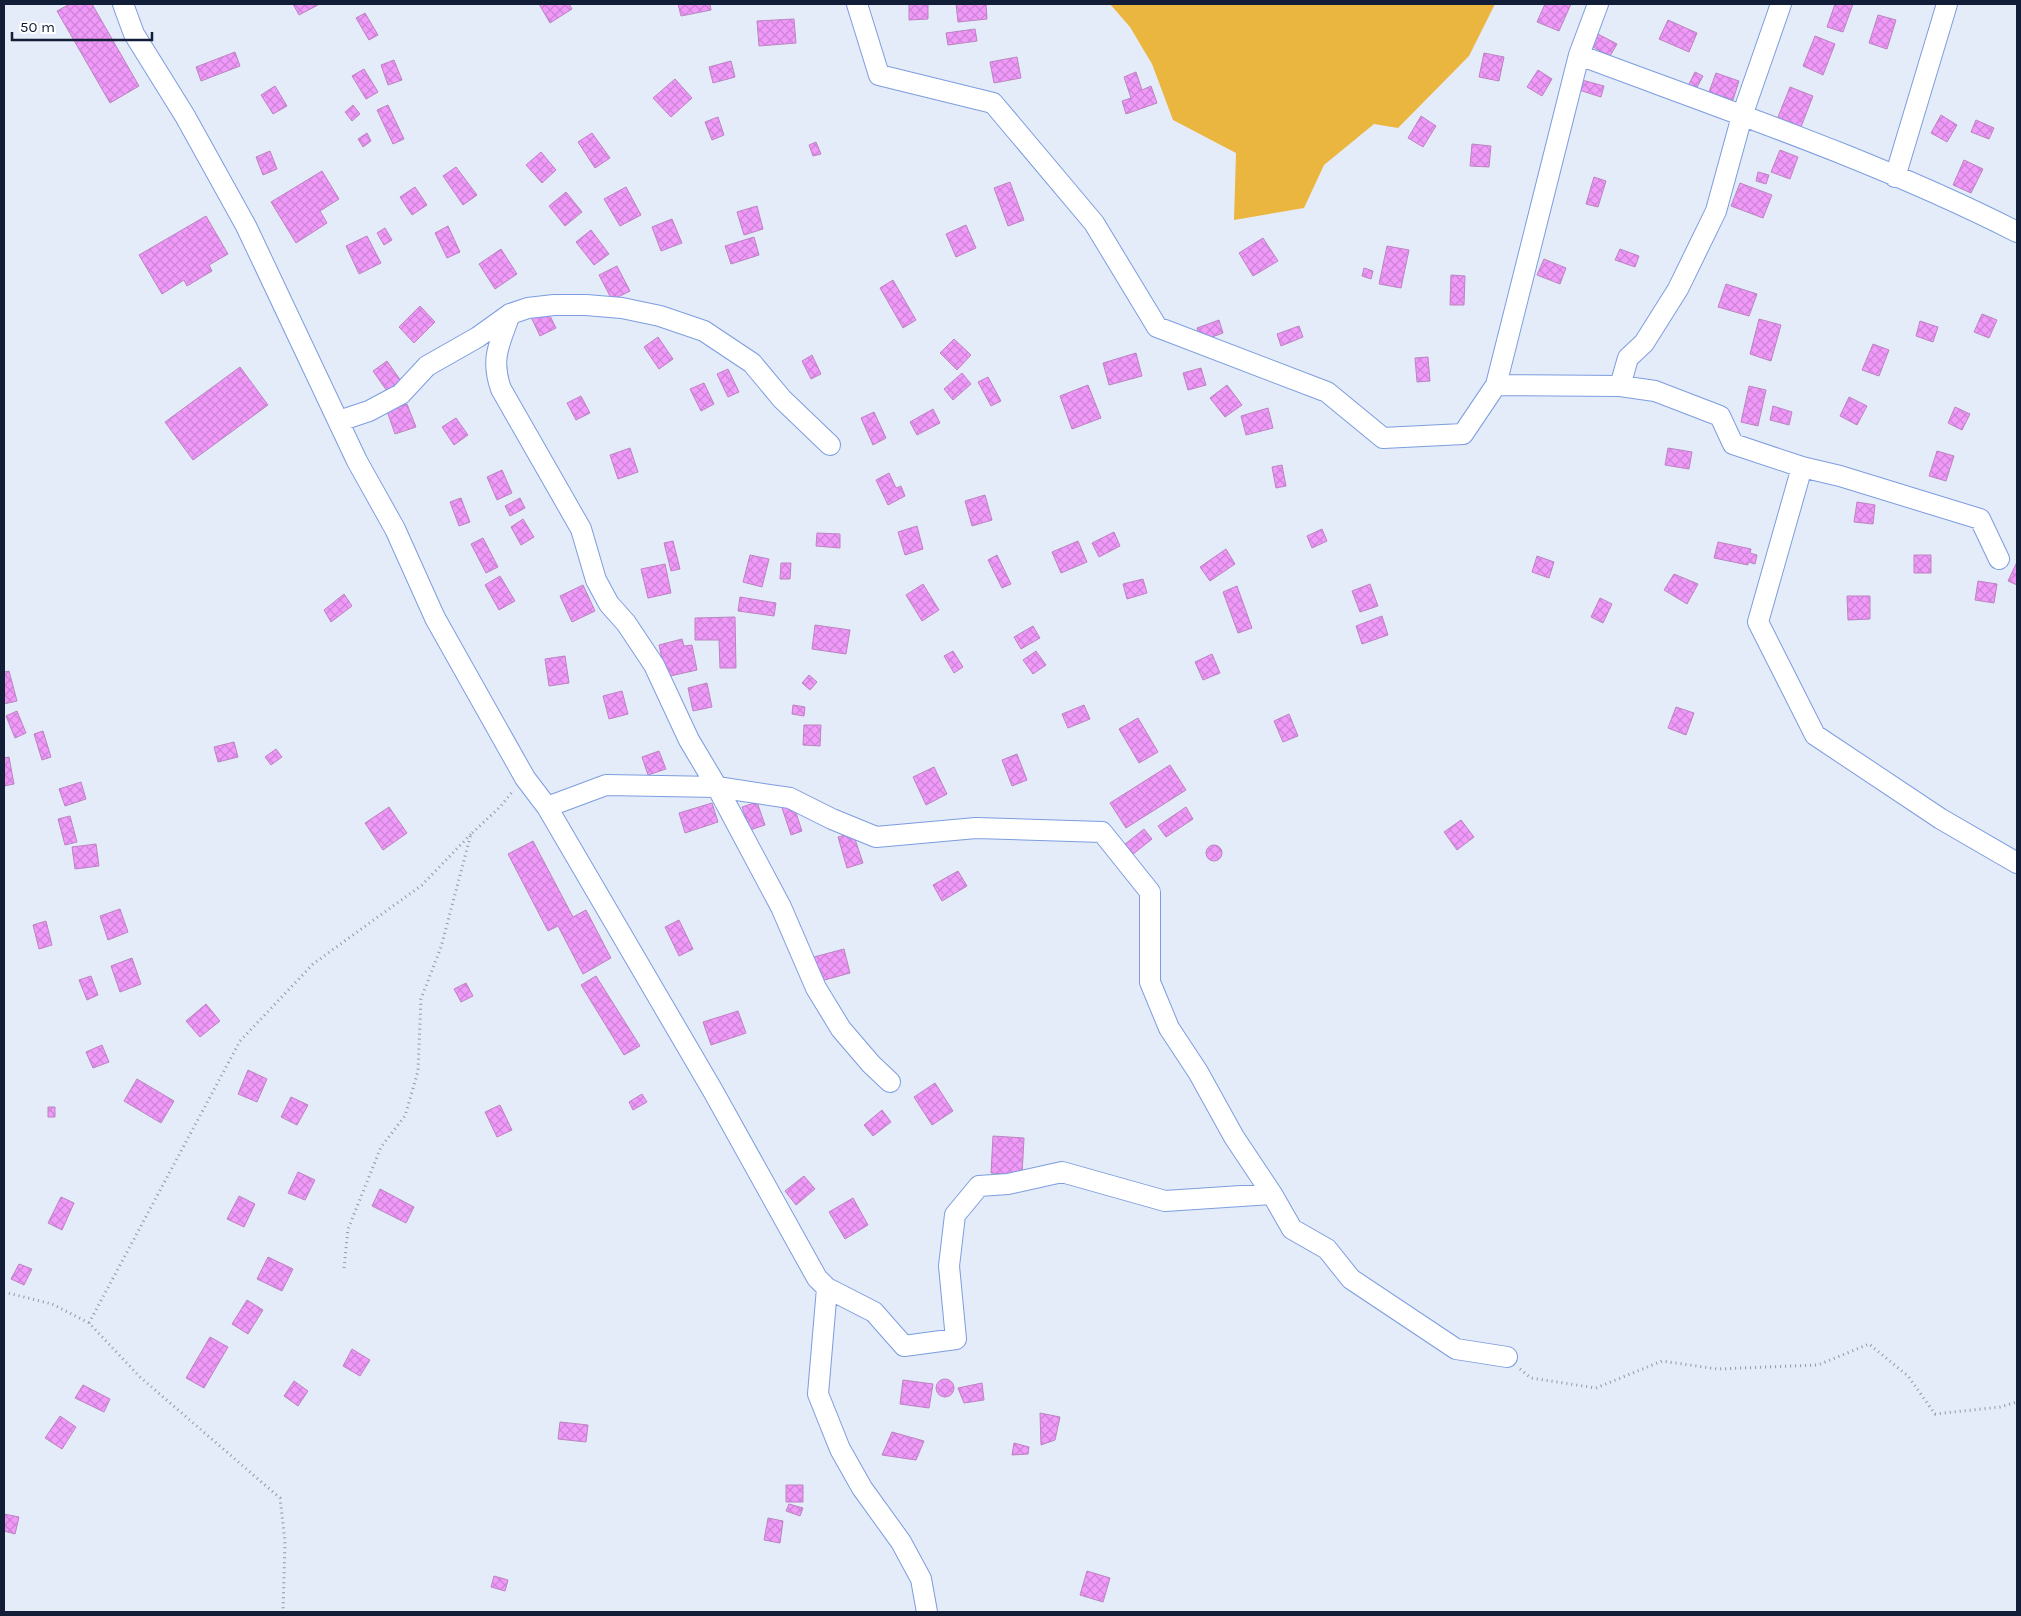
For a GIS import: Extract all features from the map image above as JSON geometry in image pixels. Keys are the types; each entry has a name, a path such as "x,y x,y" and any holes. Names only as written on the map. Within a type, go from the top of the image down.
{"street":[{"path":"124,4 134,34 186,116 246,226 339,421 356,461 395,529 435,618 525,778 547,807 713,1092 817,1278 827,1288 874,1312 904,1346 956,1339 950,1266 955,1215 979,1186 1008,1184 1062,1172 1165,1201 1272,1194"},
{"path":"857,4 879,75 993,103 1094,223 1157,327 1327,392 1383,438 1463,434 1496,385 1579,55 1598,4"},
{"path":"1620,386 1628,358 1644,343 1678,289 1716,211 1742,116 1782,4"},
{"path":"1895,177 1946,4"},
{"path":"1579,55 1742,116 1895,177 1965,206 2017,232"},
{"path":"339,421 369,411 401,394 427,366 478,337 510,314 528,308 554,305 622,308 660,316 704,331 752,363 782,399 830,445"},
{"path":"510,314 495,356 496,375 501,389 581,529 596,580 609,604 626,623 654,665 689,740 717,787 781,907 816,988 841,1029 871,1064 890,1082"},
{"path":"1496,385 1620,386 1656,391 1720,416 1733,444 1802,468 1840,476 1980,519 1999,559"},
{"path":"1802,468 1758,622 1815,735 1941,818 2017,863"},
{"path":"547,807 606,785 717,787 790,798 832,819 876,837 976,828 1102,832 1150,892 1150,982 1169,1028 1198,1072 1234,1137 1272,1194 1292,1229 1327,1249 1350,1279 1456,1349 1507,1357"},
{"path":"827,1288 818,1394 840,1449 862,1488 901,1542 921,1579 928,1612"}],"path":[{"path":"89,1323 240,1041 314,964 422,885 500,807 525,778"},
{"path":"344,1268 348,1229 381,1147 405,1116 418,1071 421,999 441,947 471,834"},
{"path":"4,1292 52,1304 89,1323 140,1377 280,1498 285,1541 283,1612"},
{"path":"1507,1357 1531,1378 1596,1388 1662,1362 1717,1369 1818,1365 1869,1344 1908,1376 1935,1414 2000,1407 2017,1402"}],"shaded area":[{"path":"1110,4 1495,4 1469,56 1398,128 1374,124 1324,165 1304,208 1234,220 1236,153 1173,120 1152,64 1130,27"}],"building":[{"path":"70,4 92,4 139,86 110,103 57,11"},
{"path":"293,4 317,4 318,5 299,15"},
{"path":"539,4 569,4 572,9 550,23"},
{"path":"678,4 710,4 711,10 681,16"},
{"path":"909,4 928,4 928,19 909,20"},
{"path":"956,4 986,4 987,19 958,22"},
{"path":"1545,4 1571,4 1559,31 1537,22"},
{"path":"1835,4 1853,4 1843,32 1827,27"},
{"path":"365,13 378,35 369,40 356,18"},
{"path":"1878,15 1896,20 1887,49 1869,43"},
{"path":"794,19 796,43 759,46 757,21"},
{"path":"1668,20 1697,33 1689,52 1659,39"},
{"path":"975,29 977,41 948,45 946,33"},
{"path":"1598,34 1617,44 1610,56 1591,46"},
{"path":"1815,36 1835,44 1823,75 1803,66"},
{"path":"235,52 240,66 201,81 196,67"},
{"path":"1484,53 1504,57 1499,81 1479,77"},
{"path":"1017,57 1021,78 994,83 990,62"},
{"path":"394,60 402,80 388,85 381,65"},
{"path":"731,61 735,77 713,83 709,67"},
{"path":"364,69 378,92 366,99 352,76"},
{"path":"1538,70 1552,79 1542,96 1527,87"},
{"path":"1136,72 1142,90 1151,86 1157,103 1126,114 1122,101 1131,98 1124,77"},
{"path":"1695,72 1703,76 1696,89 1688,86"},
{"path":"1716,73 1739,81 1733,100 1709,92"},
{"path":"675,79 692,98 671,117 653,98"},
{"path":"1582,80 1604,86 1601,97 1579,90"},
{"path":"275,86 287,106 273,114 261,95"},
{"path":"1790,87 1813,96 1801,127 1778,117"},
{"path":"353,105 360,114 352,121 345,112"},
{"path":"388,105 404,139 393,144 377,110"},
{"path":"1941,115 1957,125 1947,142 1931,133"},
{"path":"1421,116 1436,126 1423,147 1408,138"},
{"path":"718,117 724,135 712,140 705,122"},
{"path":"1976,120 1994,128 1989,139 1971,132"},
{"path":"367,133 371,141 363,147 358,139"},
{"path":"592,133 610,158 595,168 578,142"},
{"path":"816,142 821,154 813,156 809,145"},
{"path":"1472,144 1491,146 1489,167 1470,166"},
{"path":"1780,150 1798,157 1790,179 1771,172"},
{"path":"270,151 277,169 263,175 256,157"},
{"path":"541,152 556,170 542,183 526,165"},
{"path":"1964,160 1983,169 1971,193 1953,185"},
{"path":"456,167 477,195 463,205 443,176"},
{"path":"322,171 339,199 320,211 327,223 296,243 271,202"},
{"path":"1758,172 1769,175 1766,184 1756,181"},
{"path":"1594,177 1606,181 1598,207 1586,204"},
{"path":"1010,182 1024,220 1008,226 994,188"},
{"path":"1740,183 1772,195 1763,218 1731,206"},
{"path":"415,187 427,205 412,215 400,197"},
{"path":"626,187 641,215 620,226 604,199"},
{"path":"566,192 582,212 565,226 549,206"},
{"path":"757,206 763,229 744,235 737,212"},
{"path":"206,216 228,254 209,265 212,271 187,286 184,280 162,294 139,255"},
{"path":"672,219 682,243 661,251 652,227"},
{"path":"966,225 976,248 956,257 946,234"},
{"path":"448,226 460,252 447,258 435,233"},
{"path":"385,228 392,240 384,245 377,233"},
{"path":"591,230 609,254 594,265 576,242"},
{"path":"367,236 381,263 359,274 346,246"},
{"path":"754,237 759,255 731,264 725,246"},
{"path":"1263,238 1278,261 1253,276 1239,253"},
{"path":"1387,246 1409,250 1401,288 1379,284"},
{"path":"501,249 517,274 495,289 479,264"},
{"path":"1620,249 1639,256 1635,267 1615,260"},
{"path":"1544,259 1566,268 1560,284 1537,275"},
{"path":"617,266 630,291 612,300 599,275"},
{"path":"1364,268 1373,271 1371,279 1362,276"},
{"path":"1451,275 1465,276 1464,305 1450,305"},
{"path":"893,280 916,320 903,328 880,288"},
{"path":"1726,284 1757,294 1749,316 1718,307"},
{"path":"420,306 435,322 414,343 399,327"},
{"path":"547,310 556,328 540,336 531,317"},
{"path":"1982,314 1997,320 1989,338 1974,332"},
{"path":"1759,319 1781,325 1771,361 1750,354"},
{"path":"1219,320 1223,333 1201,341 1197,328"},
{"path":"1920,321 1938,327 1933,342 1916,336"},
{"path":"1299,326 1303,337 1281,346 1277,334"},
{"path":"658,337 673,359 659,369 644,347"},
{"path":"954,339 971,355 957,370 940,353"},
{"path":"1873,344 1889,350 1879,376 1862,370"},
{"path":"1136,353 1142,376 1109,385 1103,363"},
{"path":"812,355 821,374 811,379 802,361"},
{"path":"1428,357 1430,381 1417,382 1415,358"},
{"path":"387,361 401,381 387,391 373,371"},
{"path":"240,367 268,405 193,460 165,422"},
{"path":"1201,368 1206,385 1188,390 1183,373"},
{"path":"728,369 739,392 728,397 717,374"},
{"path":"962,373 971,384 953,400 944,389"},
{"path":"988,377 1001,401 991,406 978,382"},
{"path":"704,383 714,404 701,411 690,389"},
{"path":"1088,385 1101,418 1072,429 1060,396"},
{"path":"1227,385 1242,405 1225,417 1210,398"},
{"path":"1749,386 1766,390 1758,426 1741,422"},
{"path":"581,396 590,413 576,420 567,403"},
{"path":"1849,397 1867,406 1857,425 1840,416"},
{"path":"407,404 416,427 395,434 387,411"},
{"path":"1773,406 1792,412 1789,425 1770,420"},
{"path":"1955,407 1970,414 1962,430 1948,423"},
{"path":"1268,408 1273,428 1246,435 1241,416"},
{"path":"933,409 940,423 917,435 910,422"},
{"path":"874,412 886,438 873,445 861,418"},
{"path":"456,418 468,435 454,445 442,427"},
{"path":"630,448 638,472 618,479 610,455"},
{"path":"1668,448 1692,452 1689,469 1665,465"},
{"path":"1937,451 1954,456 1946,481 1929,476"},
{"path":"1282,465 1286,486 1276,488 1272,467"},
{"path":"502,470 512,493 497,500 487,477"},
{"path":"889,473 896,488 901,486 905,496 888,505 876,480"},
{"path":"985,495 992,520 972,526 965,501"},
{"path":"461,498 470,522 459,526 450,502"},
{"path":"520,498 525,508 510,516 505,506"},
{"path":"1857,502 1875,505 1873,524 1854,522"},
{"path":"523,519 534,537 521,545 511,527"},
{"path":"917,526 923,549 905,555 898,532"},
{"path":"1322,529 1327,541 1312,548 1307,536"},
{"path":"1114,532 1120,546 1099,557 1092,543"},
{"path":"817,533 840,534 840,548 816,546"},
{"path":"483,538 498,567 486,573 471,544"},
{"path":"673,541 680,569 671,571 664,543"},
{"path":"1078,541 1087,562 1061,573 1052,552"},
{"path":"1718,542 1751,549 1750,553 1757,555 1755,564 1748,562 1748,565 1714,558"},
{"path":"1226,549 1235,564 1210,581 1200,567"},
{"path":"750,555 769,559 762,587 743,582"},
{"path":"997,555 1011,584 1002,588 988,560"},
{"path":"1914,555 1931,555 1931,573 1914,573"},
{"path":"1537,556 1554,562 1549,578 1532,572"},
{"path":"2017,562 2017,585 2008,581"},
{"path":"781,563 791,563 790,579 780,579"},
{"path":"665,564 671,593 648,598 641,569"},
{"path":"1674,574 1698,584 1687,604 1664,590"},
{"path":"500,576 515,601 499,610 485,585"},
{"path":"1143,579 1147,593 1127,599 1123,584"},
{"path":"1978,581 1997,584 1994,603 1975,600"},
{"path":"923,584 939,610 922,621 906,595"},
{"path":"1370,584 1378,606 1360,612 1352,591"},
{"path":"583,585 595,611 572,622 560,596"},
{"path":"1237,586 1252,628 1238,633 1223,592"},
{"path":"344,594 352,606 331,622 324,610"},
{"path":"1847,596 1870,596 1870,619 1848,620"},
{"path":"740,597 776,603 774,616 738,611"},
{"path":"1600,598 1612,604 1603,623 1591,617"},
{"path":"1382,616 1388,635 1362,644 1356,626"},
{"path":"735,617 736,668 720,668 719,640 695,640 695,618"},
{"path":"815,625 850,630 846,654 812,649"},
{"path":"1033,626 1040,638 1021,649 1014,637"},
{"path":"682,639 684,646 692,645 697,670 666,677 659,645"},
{"path":"953,651 963,667 954,673 944,656"},
{"path":"1036,651 1046,665 1033,674 1023,660"},
{"path":"1212,654 1220,673 1203,680 1195,662"},
{"path":"565,656 569,683 549,686 545,659"},
{"path":"9,671 17,701 4,704 4,672"},
{"path":"809,675 817,682 810,690 802,683"},
{"path":"707,683 712,707 693,711 688,688"},
{"path":"622,691 628,714 609,719 603,696"},
{"path":"793,705 805,707 804,716 792,714"},
{"path":"1084,705 1090,719 1068,728 1062,714"},
{"path":"1676,707 1694,713 1686,735 1668,728"},
{"path":"17,711 26,733 15,738 6,716"},
{"path":"1289,714 1298,736 1283,742 1274,721"},
{"path":"1138,718 1158,752 1139,763 1119,729"},
{"path":"804,725 821,725 820,746 803,745"},
{"path":"43,731 51,757 42,760 34,734"},
{"path":"234,742 238,757 218,762 214,747"},
{"path":"276,749 282,757 271,765 265,757"},
{"path":"659,751 666,769 648,775 642,757"},
{"path":"1017,754 1027,780 1012,786 1002,760"},
{"path":"9,757 14,784 4,786 4,758"},
{"path":"1170,765 1186,790 1126,828 1110,803"},
{"path":"934,767 947,794 926,805 913,777"},
{"path":"81,782 86,799 65,806 59,789"},
{"path":"792,801 802,831 791,835 781,805"},
{"path":"757,802 765,825 750,830 742,807"},
{"path":"712,803 718,822 685,833 679,813"},
{"path":"389,807 407,833 383,850 365,823"},
{"path":"1186,807 1193,819 1166,837 1158,826"},
{"path":"70,816 77,842 65,845 58,819"},
{"path":"1461,820 1474,837 1457,850 1444,832"},
{"path":"1144,829 1152,839 1132,855 1124,845"},
{"path":"853,833 863,863 847,868 838,837"},
{"path":"533,841 573,917 586,910 611,958 583,974 558,926 548,931 508,854"},
{"path":"96,844 99,866 75,869 72,847"},
{"path":"1214,845 1220,847 1222,853 1220,859 1214,861 1208,859 1206,853 1208,847"},
{"path":"958,871 967,886 942,901 933,885"},
{"path":"120,909 128,932 108,940 100,916"},
{"path":"679,920 693,949 679,956 665,927"},
{"path":"46,921 52,945 39,949 33,925"},
{"path":"844,949 850,973 821,981 814,957"},
{"path":"132,958 141,984 120,992 111,966"},
{"path":"91,976 98,995 87,1000 79,980"},
{"path":"596,976 640,1046 624,1055 581,985"},
{"path":"466,983 473,996 461,1002 454,989"},
{"path":"206,1004 220,1021 200,1037 186,1021"},
{"path":"738,1011 746,1033 711,1045 703,1022"},
{"path":"102,1045 109,1062 93,1068 86,1052"},
{"path":"248,1070 267,1079 257,1102 238,1094"},
{"path":"137,1079 174,1101 161,1123 124,1101"},
{"path":"935,1083 953,1111 932,1125 914,1097"},
{"path":"642,1094 647,1102 633,1110 629,1102"},
{"path":"291,1097 308,1105 297,1125 281,1117"},
{"path":"500,1105 512,1130 497,1137 485,1112"},
{"path":"48,1107 55,1107 55,1117 48,1117"},
{"path":"882,1110 891,1122 873,1136 864,1125"},
{"path":"993,1136 1024,1138 1022,1175 991,1173"},
{"path":"298,1172 315,1180 305,1200 288,1193"},
{"path":"804,1176 815,1189 796,1205 785,1191"},
{"path":"380,1189 414,1207 406,1223 372,1206"},
{"path":"239,1196 255,1204 244,1227 227,1219"},
{"path":"61,1197 74,1203 62,1230 48,1223"},
{"path":"853,1198 868,1225 845,1239 829,1212"},
{"path":"268,1257 293,1269 282,1291 257,1279"},
{"path":"19,1264 32,1269 24,1285 11,1279"},
{"path":"247,1300 263,1310 248,1334 232,1324"},
{"path":"210,1337 228,1347 204,1388 186,1378"},
{"path":"352,1349 370,1360 360,1376 343,1366"},
{"path":"945,1379 951,1382 954,1388 951,1394 945,1397 939,1394 936,1388 939,1382"},
{"path":"903,1380 933,1384 929,1408 900,1404"},
{"path":"294,1381 308,1391 298,1406 284,1396"},
{"path":"982,1383 984,1400 964,1403 958,1388"},
{"path":"83,1385 110,1399 104,1412 75,1398"},
{"path":"1040,1413 1060,1417 1055,1440 1041,1445"},
{"path":"60,1416 76,1427 62,1449 45,1438"},
{"path":"560,1422 588,1425 586,1442 558,1439"},
{"path":"892,1432 924,1441 916,1460 882,1455"},
{"path":"1014,1443 1029,1447 1028,1454 1012,1455"},
{"path":"786,1485 803,1485 803,1502 786,1502"},
{"path":"789,1504 803,1508 800,1516 786,1511"},
{"path":"4,1514 19,1517 15,1534 4,1531"},
{"path":"768,1518 783,1521 780,1543 764,1540"},
{"path":"1087,1571 1110,1578 1103,1602 1080,1595"},
{"path":"494,1576 508,1580 505,1591 491,1587"}]}
